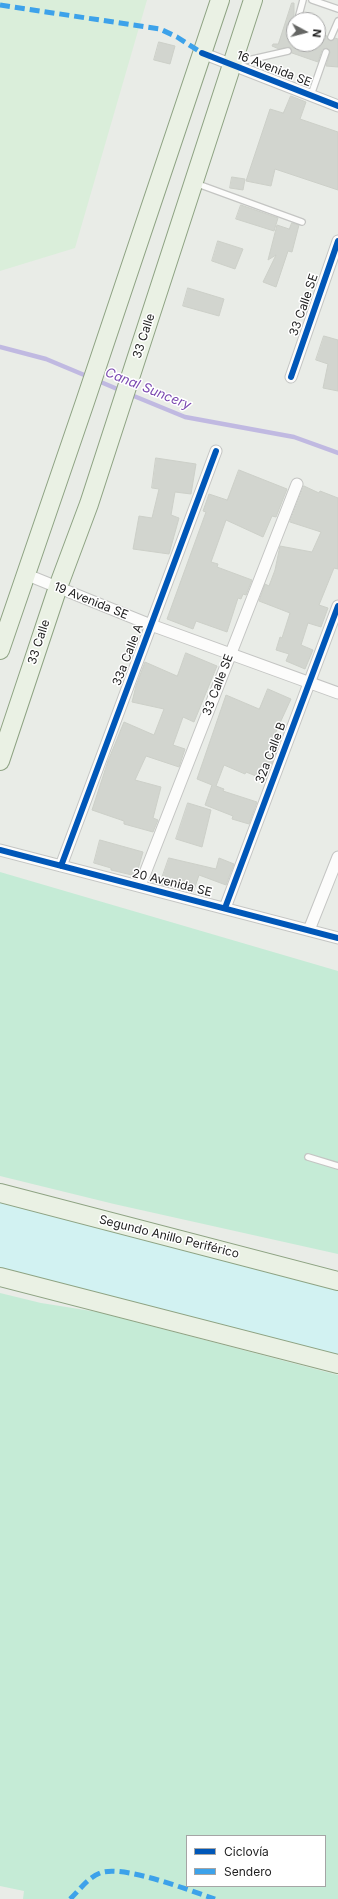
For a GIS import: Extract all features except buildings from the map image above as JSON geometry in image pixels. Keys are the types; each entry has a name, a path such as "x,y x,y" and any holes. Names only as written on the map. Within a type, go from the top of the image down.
{"main road":[{"path":"0,650 109,332 220,0"},
{"name":"33 Calle","path":"0,761 58,587 89,504 253,0"},
{"name":"Segundo Anillo Periférico","path":"0,1193 338,1281"},
{"path":"0,1278 338,1364"}],"street":[{"name":"16 Avenida SE","path":"202,53 338,106"},
{"name":"33 Calle SE","path":"291,377 338,241"},
{"name":"33a Calle A","path":"61,866 216,451"},
{"name":"33 Calle SE","path":"140,886 297,484"},
{"name":"19 Avenida SE","path":"25,574 151,625 338,693"},
{"name":"32a Calle B","path":"225,908 338,606"},
{"name":"20 Avenida SE","path":"0,850 338,938"},
{"path":"309,930 338,857"}],"lane":[{"path":"300,12 304,0"},
{"path":"312,0 338,10"},
{"path":"331,37 338,21"},
{"path":"231,64 288,52"},
{"path":"311,95 326,52"},
{"path":"193,183 302,222"},
{"path":"308,1157 338,1166"}],"green space":[{"path":"0,0 147,0 75,248 0,271"},
{"path":"0,872 338,971 338,1254 114,1204 0,1176"},
{"path":"0,1293 41,1303 98,1312 338,1375 338,1899 23,1899 24,1891 0,1886"}],"shaded area":[{"path":"0,1196 338,1281 338,1357 0,1274"}],"waterway":[{"name":"Canal Suncery","path":"0,347 46,359 89,377"},
{"name":"Canal Suncery","path":"96,380 122,391"},
{"name":"Canal Suncery","path":"129,394 185,417 294,437 338,453"}],"marked path":[{"path":"0,5 160,29 177,37 202,53"},
{"path":"70,1899 95,1875 110,1871 140,1875 215,1899"}],"cycle path":[{"path":"202,53 338,106"},
{"path":"291,377 338,241"},
{"path":"61,866 216,451"},
{"path":"225,908 338,606"},
{"path":"0,850 338,938"}]}
